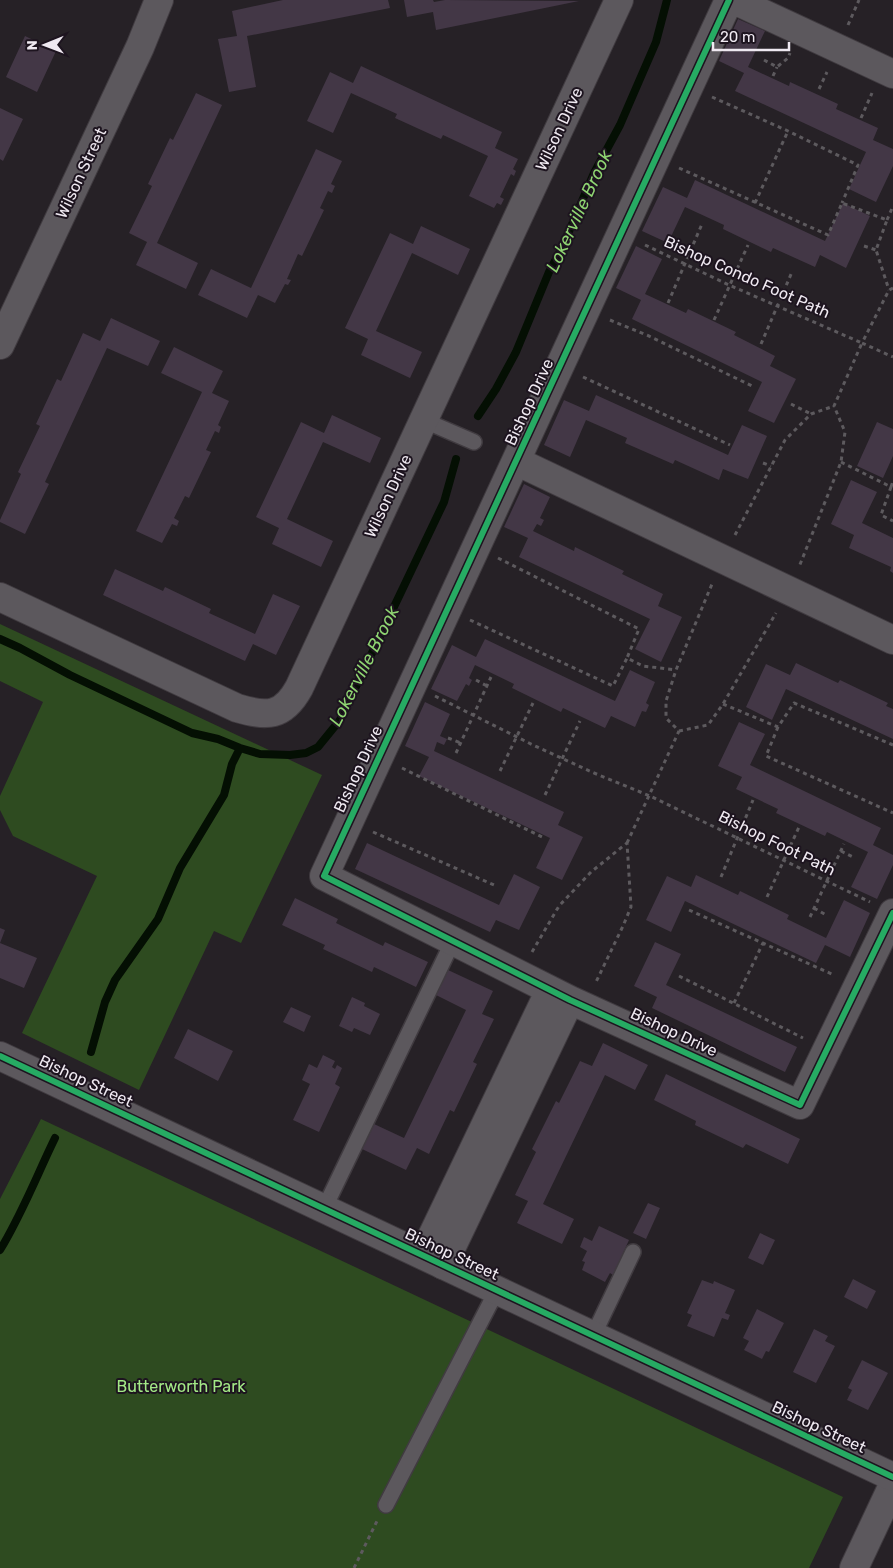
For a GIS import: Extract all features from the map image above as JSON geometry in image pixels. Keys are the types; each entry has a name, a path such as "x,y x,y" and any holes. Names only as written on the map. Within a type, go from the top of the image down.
{"street":[{"name":"Wilson Street","path":"0,345 140,48 159,0"},
{"name":"Wilson Drive","path":"0,597 237,708 269,714 283,709 292,700 298,688 618,0"},
{"name":"Bishop Drive","path":"730,0 324,876 568,999 800,1105 858,986 885,909"},
{"path":"734,0 893,74"},
{"name":"Bishop Drive","path":"516,461 893,640"},
{"path":"433,1260 568,999"},
{"name":"Bishop Street","path":"0,1056 893,1477"},
{"path":"854,1568 893,1485"}],"lane":[{"path":"423,420 474,442"},
{"path":"324,1208 453,941"},
{"path":"593,1336 633,1252"},
{"path":"386,1505 497,1290"}],"path":[{"path":"773,76 777,67"},
{"path":"657,157 828,235 858,165 788,131 689,87"},
{"path":"755,203 788,131"},
{"path":"842,203 887,220"},
{"path":"679,731 708,725 723,704 789,591 841,462 845,432 834,406 862,343 891,289 876,250 893,206"},
{"path":"668,303 702,224"},
{"path":"714,320 748,245"},
{"path":"864,246 876,250"},
{"path":"761,344 792,272"},
{"path":"587,310 649,336 752,386"},
{"path":"560,367 730,445"},
{"path":"791,404 810,414"},
{"path":"679,731 666,718 666,701 676,670 722,559 785,440 810,414 834,406"},
{"path":"841,462 891,487"},
{"path":"763,463 771,466"},
{"path":"893,481 881,515 893,520"},
{"path":"447,610 613,686 628,658 639,629 477,547"},
{"path":"628,658 643,666 676,670"},
{"path":"456,753 491,678"},
{"path":"476,680 488,686"},
{"path":"500,771 533,703"},
{"path":"893,745 794,703 778,727 766,756 893,813"},
{"path":"723,704 778,727"},
{"path":"545,795 580,721"},
{"path":"519,975 559,906 591,872 627,843 679,731"},
{"path":"448,738 461,744"},
{"path":"379,757 542,837"},
{"path":"721,877 753,800"},
{"path":"349,822 494,885"},
{"path":"767,897 799,826"},
{"path":"568,999 623,926 630,907 627,843"},
{"path":"810,916 844,844"},
{"path":"840,851 854,858"},
{"path":"814,908 826,915"},
{"path":"689,910 858,986"},
{"path":"734,1003 763,943"},
{"path":"679,976 827,1050"},
{"path":"354,1568 367,1539 386,1505"}],"green space":[{"path":"0,624 322,775 241,943 214,931 139,1090 22,1033 97,876 13,836 0,810 0,796 43,702 0,681"},
{"name":"Butterworth Park","path":"41,1119 843,1497 809,1568 0,1568 0,1199"}],"building":[{"path":"283,0 388,0 390,8 247,36 256,87 229,92 218,39 237,36 232,11"},
{"path":"404,0 433,0 434,2 445,0 579,1 436,30 433,12 407,17"},
{"path":"738,19 765,31 748,67 789,86 790,82 838,104 836,109 878,128 873,140 893,149 893,166 876,202 849,189 866,152 735,91 744,73 719,61"},
{"path":"25,36 56,51 37,92 6,77"},
{"path":"361,66 502,132 495,148 518,159 513,169 516,171 514,176 511,174 500,197 504,199 501,205 497,203 494,208 469,196 488,156 443,135 441,139 395,118 397,114 351,93 333,133 307,121 330,72 353,83"},
{"path":"196,93 222,105 157,243 198,263 186,289 136,265 147,242 129,233 152,186 148,184 170,138 173,140"},
{"path":"0,108 23,119 3,161 0,159"},
{"path":"316,149 342,161 331,184 335,186 332,193 328,191 320,208 324,210 302,256 298,254 287,279 291,280 288,285 285,284 275,303 258,295 247,318 198,295 211,269 251,288"},
{"path":"695,180 825,241 843,203 870,216 846,268 820,255 815,267 773,248 771,252 723,229 724,225 685,207 668,243 642,231 663,187 687,198"},
{"path":"421,226 470,249 458,275 412,253 376,331 422,352 410,378 361,355 368,339 345,328 390,233 413,244"},
{"path":"636,246 662,259 645,294 686,313 688,309 736,332 734,335 775,356 770,366 796,379 774,423 748,411 762,382 632,319 641,300 616,288"},
{"path":"111,318 160,341 148,366 107,348 45,482 49,484 25,534 0,522 0,520 21,474 18,472 40,426 36,424 57,379 61,381 83,333 100,341"},
{"path":"174,347 223,371 212,393 229,401 218,425 221,427 219,433 215,431 206,450 211,452 189,498 185,496 174,518 179,521 177,526 172,524 162,543 136,531 202,392 161,373"},
{"path":"596,395 728,455 742,425 767,436 748,479 723,469 719,480 675,460 673,464 625,443 627,438 586,420 570,457 544,445 564,400 589,411"},
{"path":"332,415 381,438 370,463 323,442 287,519 333,541 321,567 272,544 279,528 256,517 301,422 324,433"},
{"path":"877,422 893,429 893,456 883,478 857,466"},
{"path":"851,480 877,492 862,523 893,538 893,573 890,571 891,567 849,548 854,535 831,524"},
{"path":"524,484 550,497 540,518 544,520 541,526 537,524 533,531 574,551 575,547 624,571 622,574 663,594 658,606 682,617 661,662 635,649 650,619 519,557 528,538 504,527"},
{"path":"115,569 163,591 165,587 211,609 209,613 255,634 273,594 300,606 276,655 253,644 245,661 103,595"},
{"path":"485,639 615,701 630,670 655,682 646,703 649,705 646,712 642,711 635,727 611,716 605,728 563,708 561,712 512,688 514,684 475,665 469,678 472,680 469,686 466,684 457,701 431,689 452,645 476,657"},
{"path":"796,663 838,683 840,680 888,703 886,706 893,709 893,739 786,689 772,720 746,707 766,664 790,675"},
{"path":"425,702 450,714 440,736 447,739 444,745 437,742 434,751 564,812 558,825 583,837 562,880 536,868 550,838 419,776 429,757 405,746"},
{"path":"739,722 765,734 750,765 881,828 873,845 893,855 893,865 877,899 851,887 868,852 827,832 825,836 776,813 778,809 736,789 742,777 718,766"},
{"path":"367,843 499,905 514,874 540,887 519,930 496,920 490,932 355,869"},
{"path":"696,875 738,895 740,891 789,915 787,919 826,938 844,900 870,913 850,957 825,945 816,963 685,901 671,932 646,920 667,876 691,887"},
{"path":"295,898 338,919 336,923 383,946 385,942 428,962 416,987 374,967 372,972 323,949 325,945 282,925"},
{"path":"0,928 5,930 0,943"},
{"path":"655,942 681,954 666,985 797,1047 785,1072 652,1008 657,997 634,986"},
{"path":"0,943 37,958 24,988 0,978"},
{"path":"448,970 493,991 482,1014 494,1019 473,1062 477,1064 454,1112 450,1110 429,1154 417,1148 406,1170 362,1149 374,1124 404,1138 466,1010 436,995"},
{"path":"352,997 365,1003 364,1006 380,1014 370,1035 354,1028 352,1032 339,1026"},
{"path":"291,1007 311,1016 304,1032 283,1022"},
{"path":"188,1029 233,1051 218,1081 174,1058"},
{"path":"603,1043 648,1065 635,1090 605,1075 543,1204 574,1219 562,1244 517,1223 528,1201 515,1195 536,1152 532,1149 556,1101 559,1103 580,1061 592,1066"},
{"path":"323,1055 335,1061 332,1067 335,1069 337,1065 342,1068 335,1084 340,1087 319,1132 293,1120 310,1084 302,1080 309,1064 317,1068"},
{"path":"666,1074 800,1139 788,1164 746,1144 743,1148 695,1125 696,1121 654,1100"},
{"path":"648,1203 660,1208 646,1239 633,1233"},
{"path":"599,1226 629,1240 613,1275 610,1273 605,1282 582,1270 585,1262 582,1261 587,1251 580,1247 584,1237 592,1241"},
{"path":"760,1233 775,1240 763,1265 748,1258"},
{"path":"853,1279 876,1291 867,1309 844,1297"},
{"path":"702,1280 713,1284 714,1281 735,1290 725,1313 730,1315 728,1320 722,1318 714,1337 687,1326 692,1315 687,1313"},
{"path":"757,1309 784,1323 769,1352 766,1351 762,1359 744,1350 749,1341 743,1338"},
{"path":"814,1329 828,1336 825,1341 835,1346 816,1383 793,1372"},
{"path":"862,1360 888,1373 868,1410 847,1400 852,1390 848,1388"}],"waterway":[{"name":"Lokerville Brook","path":"478,416 496,389 516,352 549,272 561,250 594,173 620,125 656,42 667,0"},
{"name":"Lokerville Brook","path":"0,639 70,675 192,733 218,739 260,754 290,755 306,753 318,747 340,720 444,502 456,459"},
{"path":"91,1052 105,1002 115,980 158,919 180,868 224,795 232,764 240,748"},
{"path":"0,1250 55,1138"}],"cycle path":[{"path":"729,0 324,876 570,1000 800,1105 893,913"},
{"path":"0,1056 893,1477"}]}
